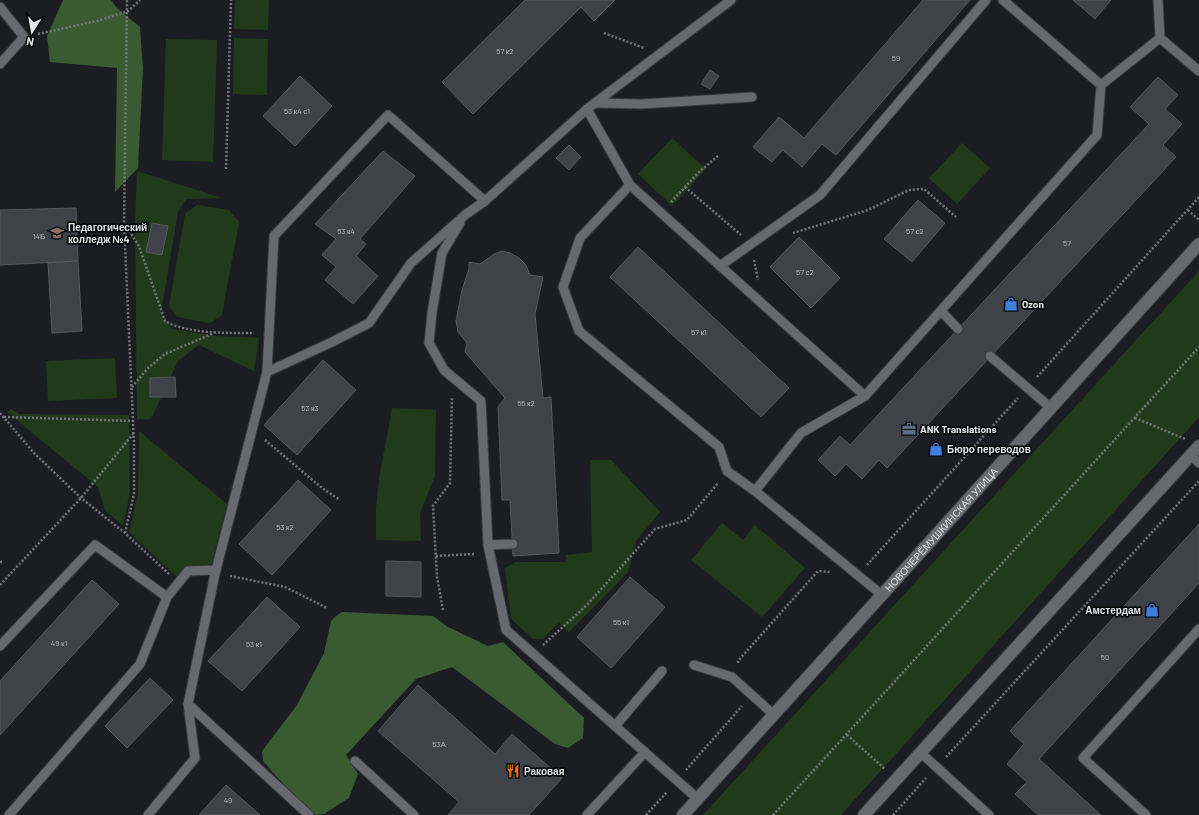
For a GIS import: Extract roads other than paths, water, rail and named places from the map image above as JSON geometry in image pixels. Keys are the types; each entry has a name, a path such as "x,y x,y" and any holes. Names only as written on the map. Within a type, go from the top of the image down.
{"street":[{"name":"НОВОЧЕРЁМУШКИНСКАЯ УЛИЦА","path":"683,815 1199,244"},
{"path":"864,815 920,752 1195,459 1199,446"}],"lane":[{"path":"267,372 369,323 411,263 465,215 485,202 587,109 731,0"},
{"path":"720,266 820,195 986,0"},
{"path":"1003,0 1101,84"},
{"path":"1158,0 1160,38 1199,71"},
{"path":"0,7 24,37 0,64"},
{"path":"755,491 801,433 865,396 941,311 1097,135 1101,84 1160,38"},
{"path":"596,103 642,104 752,97"},
{"path":"587,109 630,185 865,396"},
{"path":"148,815 195,758 188,704 216,572 267,372 274,236 388,115 485,202"},
{"path":"630,185 580,238 563,287 579,331 719,447 727,471 755,491 882,595"},
{"path":"465,215 442,253 432,313 429,343 444,370 481,401 489,549 506,630 698,799"},
{"path":"941,311 958,329"},
{"path":"990,356 1051,408"},
{"path":"0,646 94,544 167,597"},
{"path":"489,549 513,544"},
{"path":"9,815 140,664 167,597 178,582 188,571 216,572"},
{"path":"1146,815 1083,758 1199,629"},
{"path":"694,664 732,677 774,715"},
{"path":"615,726 662,671"},
{"path":"188,704 309,815"},
{"path":"587,815 645,752"},
{"path":"920,752 989,815"},
{"path":"354,761 414,815"}],"place":[{"name":"Педагогический колледж №4","path":"57,233"},
{"name":"Ozon","path":"1011,304"},
{"name":"ANK Translations","path":"909,429"},
{"name":"Бюро переводов","path":"936,449"},
{"name":"Амстердам","path":"1152,610"},
{"name":"Раковая","path":"513,771"}]}
